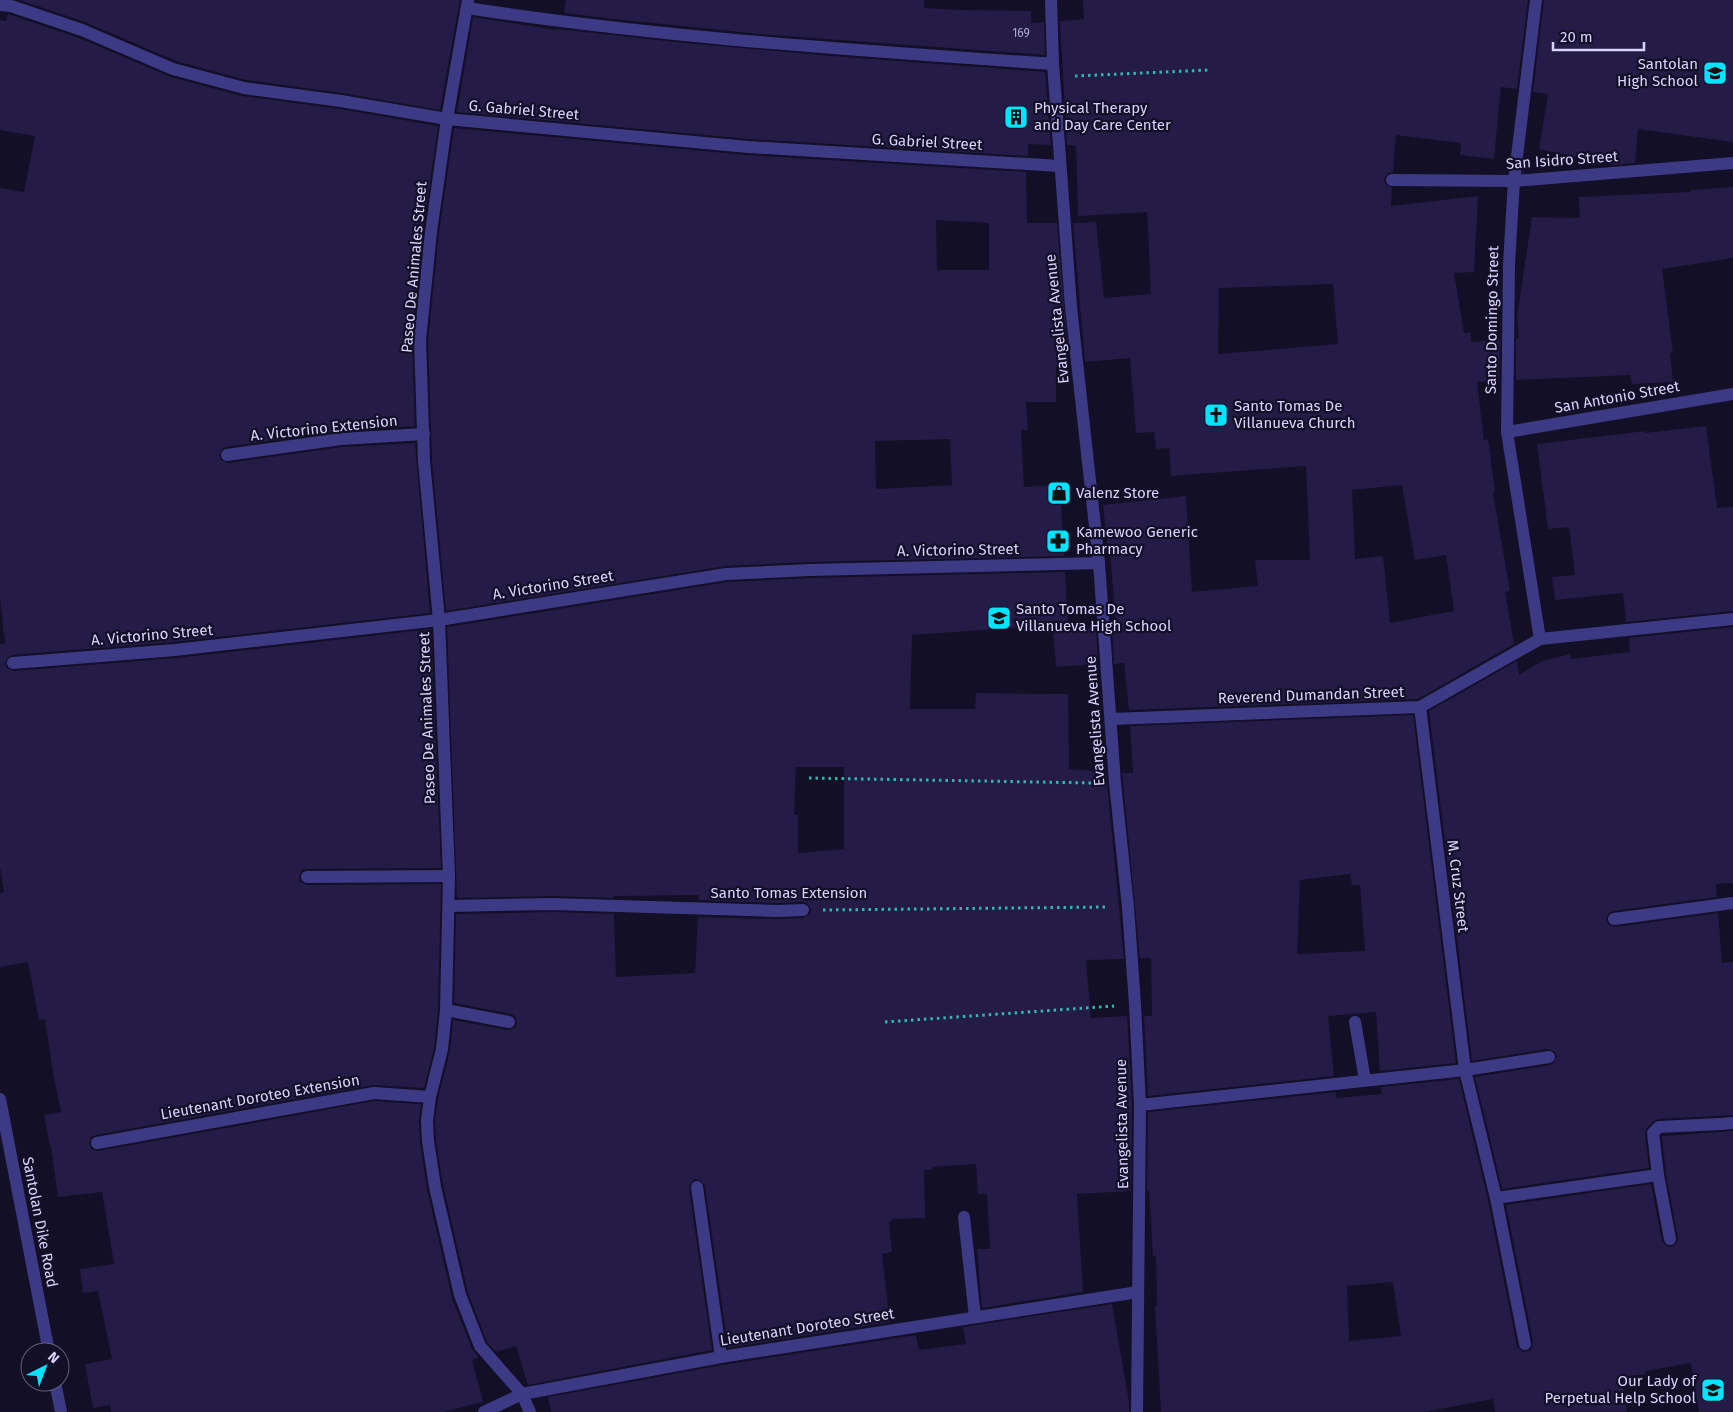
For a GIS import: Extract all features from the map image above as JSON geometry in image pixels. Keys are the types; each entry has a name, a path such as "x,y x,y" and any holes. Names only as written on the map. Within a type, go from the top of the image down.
{"street":[{"name":"Evangelista Avenue","path":"1051,0 1053,70 1071,307 1099,563 1112,719 1115,783 1128,907 1135,1004 1140,1105 1137,1412"},
{"name":"Santo Domingo Street","path":"1536,0 1514,181 1509,264 1507,432 1540,639"},
{"name":"G. Gabriel Street","path":"0,4 82,30 173,69 244,88 341,101 447,119 748,147 1060,166"},
{"path":"468,4 619,28 1053,70"},
{"name":"Paseo De Animales Street","path":"468,4 447,119 431,232 420,340 424,461 440,620 449,876 446,1010 442,1049 430,1098 427,1121 435,1188 460,1295 480,1346 522,1394 530,1412"},
{"name":"San Isidro Street","path":"1392,180 1514,181 1733,163"},
{"name":"San Antonio Street","path":"1507,432 1733,394"},
{"name":"A. Victorino Extension","path":"227,456 341,440 424,434"},
{"name":"A. Victorino Street","path":"13,663 175,650 440,620 726,574 810,570 1099,563"},
{"name":"Reverend Dumandan Street","path":"1112,719 1420,707 1540,639 1733,619"},
{"name":"M. Cruz Street","path":"1420,707 1465,1070 1496,1198 1525,1344"},
{"path":"307,877 449,876"},
{"path":"1614,919 1733,903"},
{"name":"Santo Tomas Extension","path":"449,906 554,904 778,911 803,910"},
{"path":"446,1010 509,1022"},
{"path":"1355,1022 1365,1080"},
{"path":"1140,1105 1465,1070 1549,1057"},
{"name":"Lieutenant Doroteo Extension","path":"96,1143 374,1093 430,1098"},
{"name":"Santolan Dike Road","path":"0,1099 47,1342"},
{"path":"1670,1239 1658,1175 1654,1133 1659,1128 1727,1123"},
{"path":"1496,1198 1658,1175"},
{"path":"697,1188 721,1357"},
{"path":"964,1217 975,1318"},
{"name":"Lieutenant Doroteo Street","path":"484,1412 522,1394 721,1357 1138,1292"},
{"path":"57,1392 61,1412"}],"path":[{"path":"1053,70 1210,70"},
{"path":"809,778 1115,783"},
{"name":"Santo Tomas Extension","path":"803,910 1128,907"},
{"path":"886,1022 1135,1004"}],"building":[{"path":"19,0 460,0 440,110 342,93 246,80 176,61 85,22"},
{"path":"566,0 924,0 924,8 1031,11 1031,23 1044,22 1045,55 760,34 614,19 564,13"},
{"path":"1083,0 1528,0 1517,89 1501,87 1494,159 1460,155 1461,143 1396,135 1393,172 1388,173 1384,179 1385,184 1392,188 1391,206 1478,196 1474,272 1454,273 1464,333 1471,332 1471,342 1500,340 1499,381 1477,382 1484,440 1488,439 1495,492 1493,493 1510,591 1505,592 1514,644 1418,699 1129,710 1124,663 1114,664 1112,627 1116,626 1110,551 1108,551 1103,505 1186,496 1192,592 1258,586 1255,560 1310,560 1306,466 1171,476 1169,448 1156,449 1154,432 1136,433 1130,358 1085,362 1073,223 1096,222 1104,298 1151,294 1147,212 1078,216 1076,146 1067,145 1060,21 1084,19","holes":["1333,284 1338,344 1218,354 1219,288","1402,485 1415,560 1446,555 1454,611 1390,623 1383,556 1355,559 1352,490"]},
{"path":"1544,0 1733,0 1733,142 1638,129 1635,163 1613,165 1539,149 1548,94 1533,92"},
{"path":"8,14 79,38 171,77 242,96 340,109 438,126 423,231 412,339 415,426 340,431 226,447 222,449 219,456 221,460 228,463 342,447 415,443 430,613 174,642 12,655 8,657 5,663 7,668 14,671 176,658 431,629 441,868 307,869 302,870 299,877 300,882 307,885 441,884 438,1010 434,1048 424,1088 373,1085 96,1135 91,1137 89,1144 91,1149 98,1151 374,1101 421,1104 419,1121 420,1142 427,1189 452,1298 472,1349 479,1357 472,1360 483,1402 443,1412 111,1412 110,1405 93,1408 85,1364 112,1359 98,1291 83,1293 80,1269 114,1264 102,1192 58,1197 51,1146 44,1115 61,1112 45,1019 39,1020 28,962 0,967 0,893 4,892 0,867 0,644 5,643 0,599 0,188 24,192 35,136 0,130 0,20 6,21"},
{"path":"473,17 556,30 685,43 1045,72 1051,145 1028,144 1028,156 749,139 457,112"},
{"path":"454,128 747,155 1026,172 1027,223 1057,223 1069,364 1056,365 1056,402 1026,402 1028,430 1021,430 1024,487 1060,485 1064,556 810,562 726,566 446,611 432,460 428,340 439,233","holes":["936,220 989,223 989,270 937,270","950,439 952,485 876,488 875,441"]},
{"path":"1733,187 1733,258 1662,269 1673,353 1670,353 1673,382 1632,384 1630,375 1516,380 1516,338 1519,338 1517,317 1532,217 1580,218 1579,197 1691,192 1690,190"},
{"path":"1706,426 1717,508 1733,507 1733,611 1626,622 1623,593 1555,600 1552,577 1575,575 1569,527 1548,529 1537,444"},
{"path":"1065,572 1068,624 912,635 910,709 975,709 976,693 1068,694 1069,769 1106,772 1124,959 1086,960 1091,1018 1127,1016 1132,1105 1131,1191 1077,1194 1083,1292 982,1308 977,1249 990,1249 987,1194 978,1194 976,1164 932,1167 932,1170 924,1170 925,1218 892,1219 889,1222 892,1252 882,1254 890,1322 728,1348 705,1186 700,1180 695,1179 689,1188 712,1350 528,1385 516,1346 496,1352 487,1342 468,1293 443,1185 436,1140 435,1121 438,1098 450,1051 453,1020 507,1030 515,1028 517,1023 515,1016 511,1014 454,1003 456,914 553,912 614,914 616,977 695,973 698,917 803,918 810,914 811,909 807,903 803,902 699,900 699,895 613,896 613,898 553,896 457,898 447,627 727,582 810,578","holes":["796,767 844,767 844,849 798,853 798,815 794,815"]},
{"path":"1733,627 1733,883 1716,884 1717,897 1613,911 1609,913 1606,920 1608,924 1615,927 1718,913 1722,963 1733,962 1733,1115 1659,1119 1654,1121 1647,1128 1645,1134 1649,1168 1502,1189 1475,1077 1550,1065 1554,1063 1557,1056 1555,1052 1548,1049 1472,1061 1429,711 1517,661 1519,675 1542,661 1570,654 1571,659 1630,652 1629,638"},
{"path":"1096,628 1098,664 1056,667 1053,630"},
{"path":"1413,715 1456,1063 1380,1071 1376,1012 1328,1016 1334,1076 1148,1096 1144,1016 1152,1016 1151,958 1140,958 1122,773 1133,773 1130,726","holes":["1350,874 1352,885 1360,885 1365,951 1297,954 1300,880"]},
{"path":"1459,1079 1488,1200 1517,1346 1523,1352 1531,1350 1533,1342 1506,1205 1651,1184 1662,1241 1667,1246 1672,1247 1678,1238 1666,1174 1662,1136 1733,1131 1733,1412 1699,1412 1691,1363 1646,1371 1646,1374 1622,1377 1627,1412 1495,1412 1493,1399 1424,1412 1161,1412 1155,1306 1157,1306 1156,1256 1153,1256 1149,1190 1147,1190 1148,1112 1336,1092 1336,1098 1382,1094 1381,1087","holes":["1393,1282 1401,1336 1349,1341 1347,1286"]},
{"path":"1112,1304 1129,1402 1129,1412 551,1412 548,1397 722,1365 916,1335 919,1350 966,1344 963,1327"}],"place":[{"name":"Santolan High School","path":"1715,73"},
{"name":"Physical Therapy and Day Care Center","path":"1016,117"},
{"name":"Santo Tomas De Villanueva Church","path":"1216,415"},
{"name":"Valenz Store","path":"1059,493"},
{"name":"Kamewoo Generic Pharmacy","path":"1058,541"},
{"name":"Santo Tomas De Villanueva High School","path":"999,618"},
{"name":"Our Lady of Perpetual Help School","path":"1713,1390"}]}
